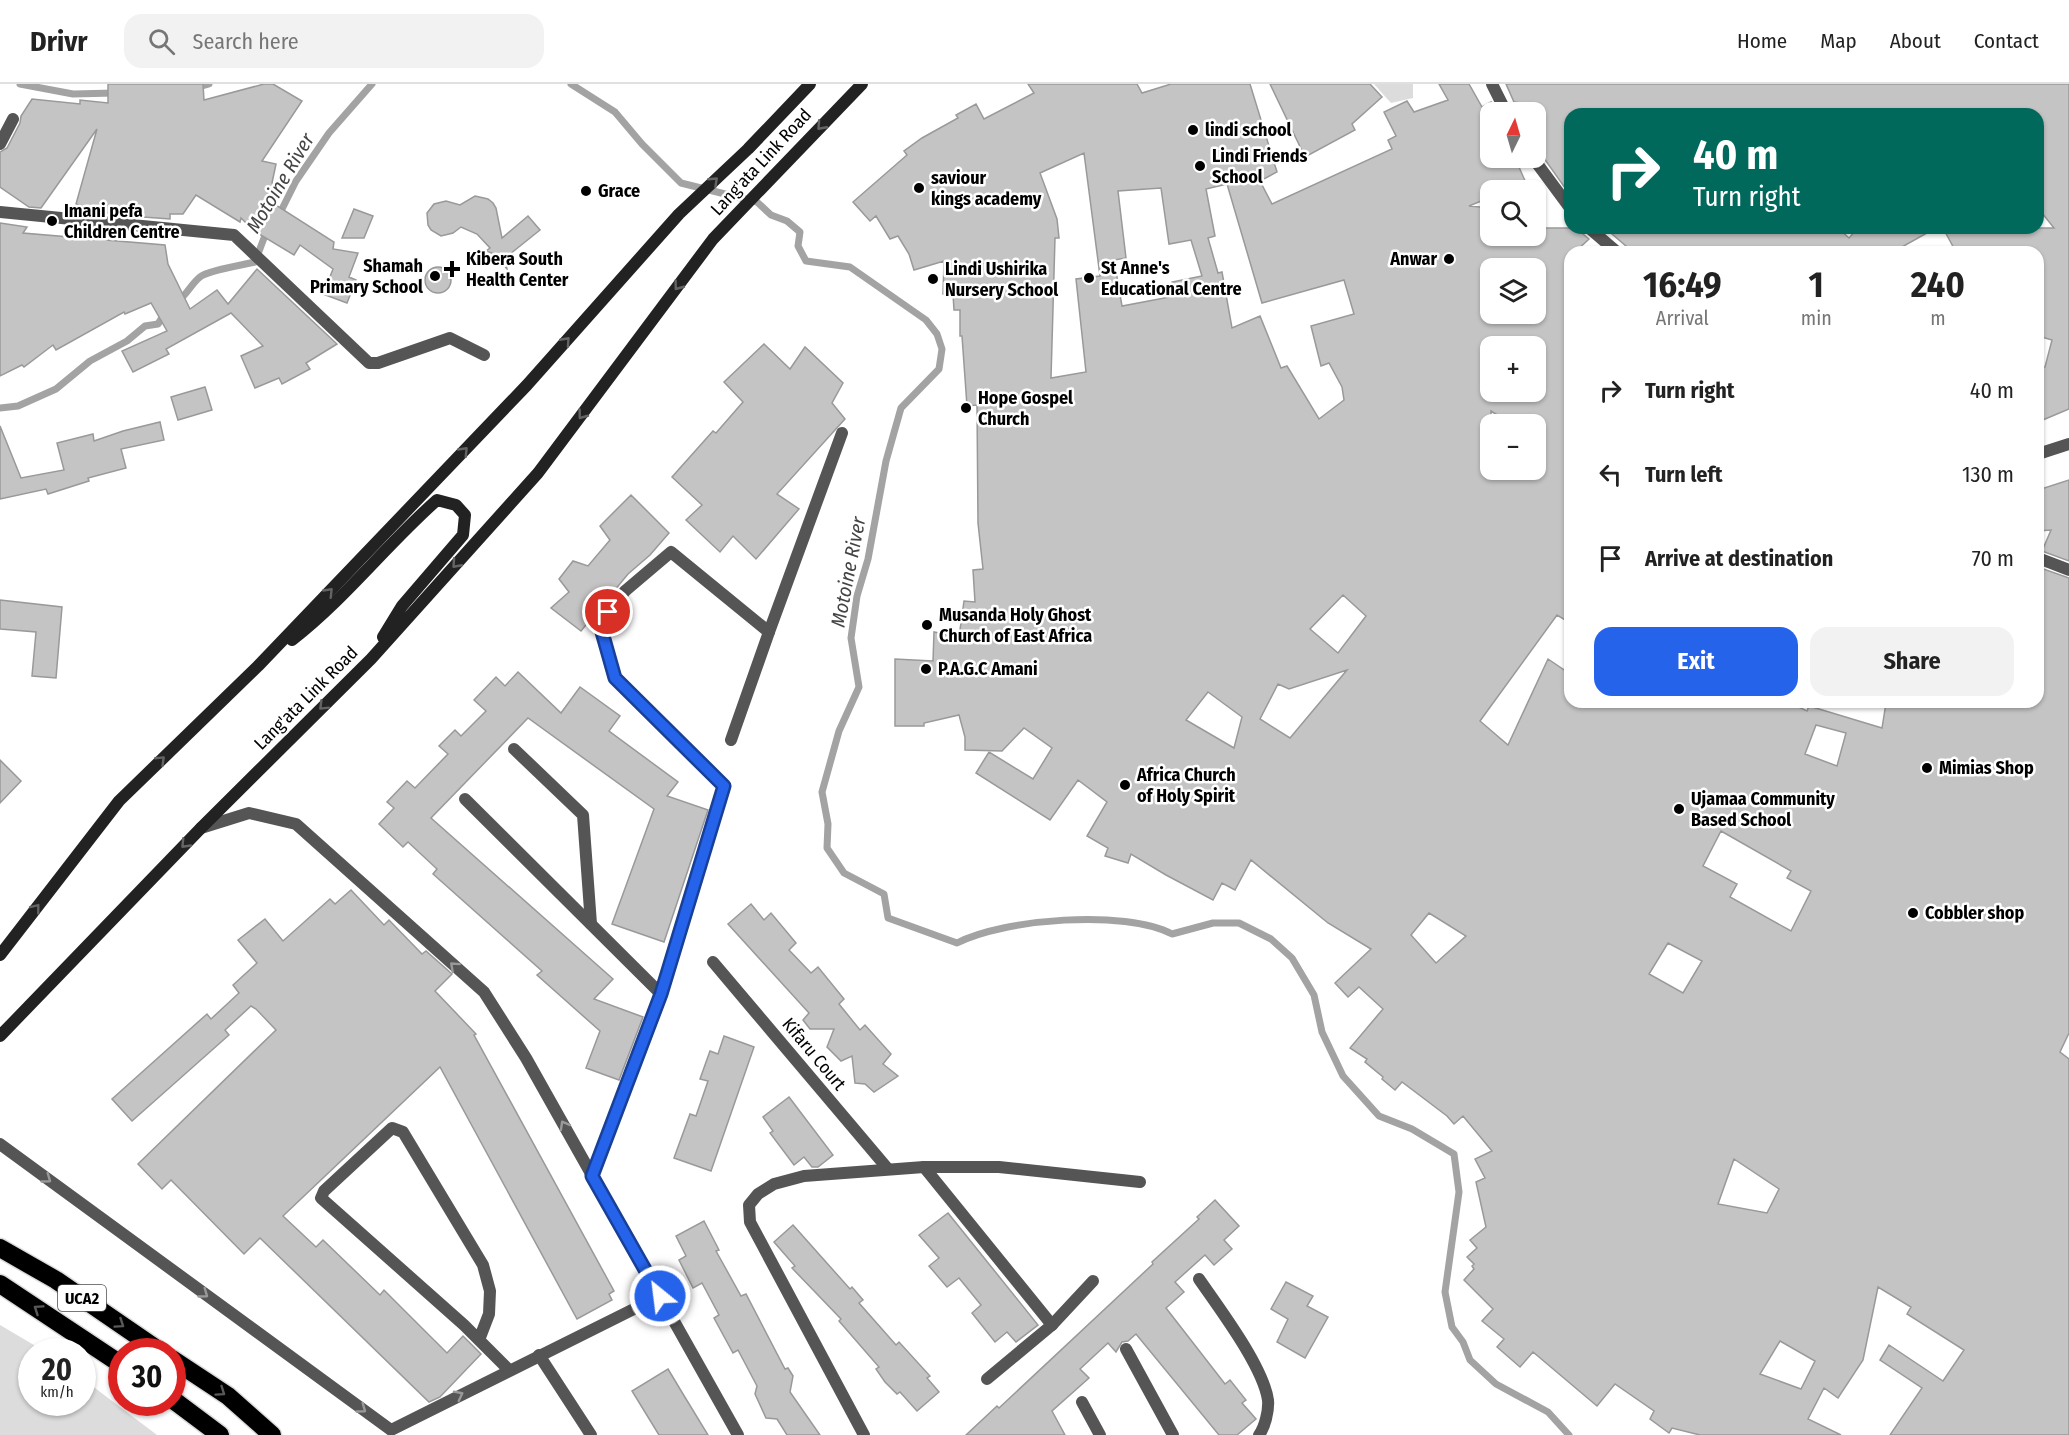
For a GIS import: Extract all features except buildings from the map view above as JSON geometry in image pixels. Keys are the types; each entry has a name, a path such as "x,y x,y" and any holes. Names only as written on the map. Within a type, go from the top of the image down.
{"highway":[{"name":"UCA2","path":"0,1248 56,1280 141,1338"},
{"name":"UCA2","path":"0,1284 108,1356"},
{"path":"186,1368 228,1396 272,1435"},
{"path":"186,1410 220,1435"}],"main road":[{"name":"Lang'ata Link Road","path":"258,666 527,385 679,214 748,149 810,84"},
{"name":"Lang'ata Link Road","path":"0,1036 201,828 371,659 538,473 713,239 862,84"},
{"path":"0,955 119,801 258,666 314,623 416,518 437,500 456,505 465,515 463,535 402,606 371,659"}],"street":[{"path":"1492,84 1501,102"},
{"path":"0,144 13,119"},
{"path":"1540,168 1564,200"},
{"path":"0,212 234,235 369,363 378,363 450,338 484,355"},
{"path":"1596,234 1610,246"},
{"path":"731,740 842,433"},
{"path":"2044,452 2069,444"},
{"path":"592,1176 661,994 724,786 615,678 600,625 624,591 671,552 769,632"},
{"path":"2044,560 2069,570"},
{"path":"514,749 583,815 591,924"},
{"path":"465,799 661,994"},
{"path":"201,828 249,813 296,824 484,992 526,1058 738,1435"},
{"name":"Kifaru Court","path":"713,963 888,1169"},
{"path":"479,1340 489,1314 490,1291 483,1265 403,1132 392,1128 324,1191 321,1198 479,1340 509,1370"},
{"path":"0,1144 391,1430 660,1296"},
{"path":"924,1167 1052,1325"},
{"path":"864,1435 750,1222 749,1205 758,1194 774,1184 804,1176 924,1167 999,1167 1140,1182"},
{"path":"1199,1279 1230,1323 1260,1376 1268,1401 1264,1429 1259,1435"},
{"path":"987,1379 1052,1325 1093,1281"},
{"path":"1126,1349 1173,1435"},
{"path":"539,1355 591,1435"},
{"path":"1082,1402 1100,1435"}],"shaded area":[{"path":"1374,84 1413,84 1413,98 1391,103"},
{"path":"0,1325 22,1338 18,1338 18,1416 96,1416 96,1389 108,1398 108,1416 132,1416 157,1435 0,1435"}],"waterway":[{"path":"20,84 73,94 115,93"},
{"path":"195,88 209,84"},
{"name":"Motoine River","path":"278,217 296,181 329,133 372,84"},
{"name":"Motoine River","path":"571,84 615,112 642,144 681,183 757,202 771,215 787,221 800,232 798,246 806,261 850,267 926,320 937,334 942,349 939,369 901,408 886,461 868,559 857,596 851,638 859,687 839,731 822,792 828,824 827,848 844,873 884,894 888,918 957,943 1003,928 1064,920 1125,921 1151,926 1172,934 1213,923 1239,923 1271,939 1292,958 1314,995 1322,1032 1343,1076 1379,1116 1412,1129 1454,1154 1459,1192 1445,1292 1452,1327 1463,1342 1470,1360 1496,1384 1548,1412 1569,1435"},
{"name":"Motoine River","path":"177,302 204,275 255,262 267,230"},
{"name":"Motoine River","path":"0,408 18,406 56,389 90,361 127,341 145,326 158,324 165,313"}],"place":[{"name":"lindi school","path":"1193,130"},
{"name":"Lindi Friends School","path":"1200,166"},
{"name":"saviour kings academy","path":"919,188"},
{"name":"Grace","path":"586,191"},
{"name":"Imani pefa Children Centre","path":"52,221"},
{"name":"Anwar","path":"1449,259"},
{"name":"Kibera South Health Center","path":"452,269"},
{"name":"Shamah Primary School","path":"435,276"},
{"name":"St Anne's Educational Centre","path":"1089,278"},
{"name":"Lindi Ushirika Nursery School","path":"933,279"},
{"name":"Hope Gospel Church","path":"966,408"},
{"name":"Musanda Holy Ghost Church of East Africa","path":"927,625"},
{"name":"P.A.G.C Amani","path":"926,669"},
{"name":"Mimias Shop","path":"1927,768"},
{"name":"Africa Church of Holy Spirit","path":"1125,785"},
{"name":"Ujamaa Community Based School","path":"1679,809"},
{"name":"Cobbler shop","path":"1913,913"}],"route":[{"path":"608,612 600,625 615,678 724,786 661,994 592,1176 660,1296"}]}
